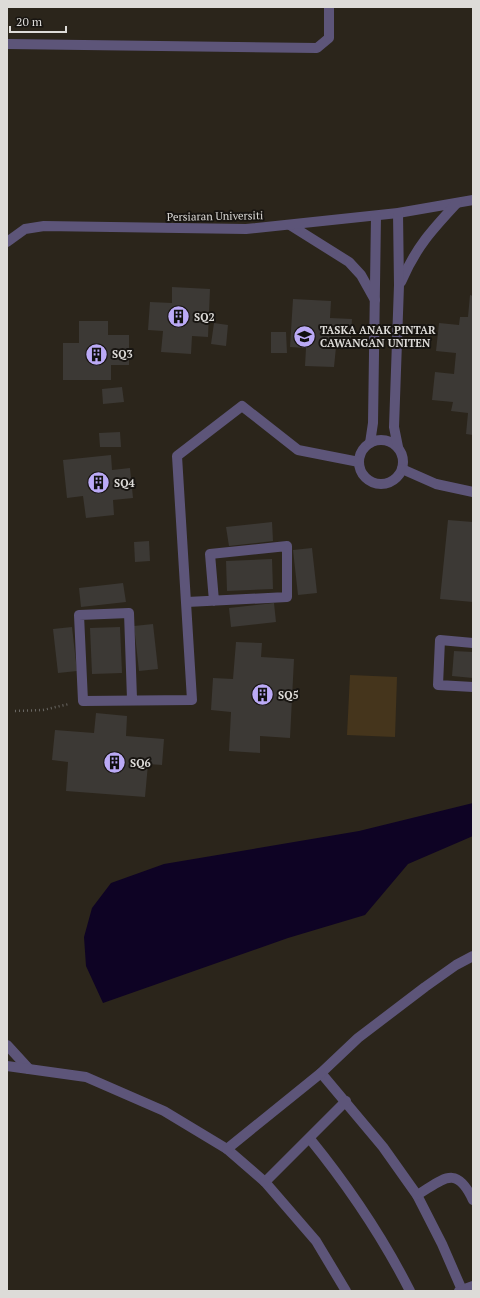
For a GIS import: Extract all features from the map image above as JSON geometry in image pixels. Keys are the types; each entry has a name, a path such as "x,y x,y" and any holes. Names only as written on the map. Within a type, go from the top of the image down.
{"street":[{"path":"7,44 317,48 329,38 329,7"},
{"name":"Persiaran Universiti","path":"9,237 25,229 44,226 246,229 376,216 473,200"},
{"path":"400,285 411,258 430,232 457,202"},
{"path":"398,213 400,285 394,427 398,447 403,461 402,469 393,480 378,484 365,476 361,470 359,462 364,448 370,443 384,440 398,447"},
{"path":"370,443 374,423 376,216"},
{"path":"290,225 348,262 361,275 376,302"},
{"path":"132,699 128,614 79,615 83,701 132,699 192,700 177,456 242,406 298,450 359,462"},
{"path":"402,469 436,484 473,492"},
{"path":"186,602 214,601 287,597 287,546 210,554 214,601"},
{"path":"473,643 440,640 438,685 473,687"},
{"path":"227,1149 322,1072 358,1038 425,986 456,965 473,956"},
{"path":"7,1045 30,1069"},
{"path":"7,1066 86,1077 164,1111 227,1149 265,1182 316,1241 346,1291"},
{"path":"322,1072 383,1147 417,1195 442,1244 461,1291 473,1286"},
{"path":"265,1182 346,1102"},
{"path":"310,1139 344,1182 372,1222 410,1291"},
{"path":"417,1195 446,1178 457,1179 466,1185 473,1200"}],"path":[{"path":"15,711 43,710 83,701"}],"shaded area":[{"path":"7,7 473,7 473,1291 7,1291"},
{"path":"350,675 397,677 395,737 347,735"},
{"path":"473,803 473,836 408,864 365,915 288,938 103,1003 86,966 84,937 92,908 111,883 164,864 359,831"}],"building":[{"name":"SQ2","path":"172,287 210,289 208,337 192,336 191,354 161,352 163,331 148,330 150,302 172,303"},
{"path":"470,295 473,296 473,435 466,434 468,413 451,411 453,402 432,400 435,372 454,374 456,353 436,351 439,323 459,325 460,317 468,317"},
{"path":"293,299 331,301 330,318 352,319 350,348 336,347 334,367 305,366 306,348 290,347"},
{"name":"SQ3","path":"79,321 108,321 108,335 129,335 129,365 111,365 111,380 63,380 63,343 79,343"},
{"path":"214,323 228,325 226,346 211,344"},
{"path":"271,332 286,332 287,353 271,353"},
{"path":"122,387 124,402 103,404 102,389"},
{"path":"120,432 121,447 100,447 99,433"},
{"name":"SQ4","path":"111,455 112,470 130,468 133,498 113,500 114,515 86,518 83,496 67,498 63,460"},
{"path":"448,520 473,522 473,602 440,599"},
{"path":"272,522 273,541 229,546 226,527"},
{"path":"149,541 150,561 135,562 134,542"},
{"path":"312,548 317,593 298,595 293,550"},
{"path":"272,559 273,589 227,591 226,561"},
{"path":"123,583 126,602 81,607 79,588"},
{"path":"274,603 276,622 231,627 229,608"},
{"path":"153,624 158,669 139,671 134,626"},
{"path":"72,627 77,671 58,673 53,629"},
{"path":"120,627 122,673 92,674 90,628"},
{"name":"SQ5","path":"236,642 262,643 261,657 294,659 290,738 260,736 260,753 229,751 231,712 211,710 213,678 233,679"},
{"path":"454,651 473,652 473,678 452,676"},
{"name":"SQ6","path":"96,713 127,716 126,736 164,739 162,765 148,764 145,797 66,791 68,762 52,760 55,730 94,733"}],"place":[{"name":"SQ2","path":"179,317"},
{"name":"TASKA ANAK PINTAR CAWANGAN UNITEN","path":"305,336"},
{"name":"SQ3","path":"96,354"},
{"name":"SQ4","path":"99,483"},
{"name":"SQ5","path":"262,695"},
{"name":"SQ6","path":"115,763"}]}
